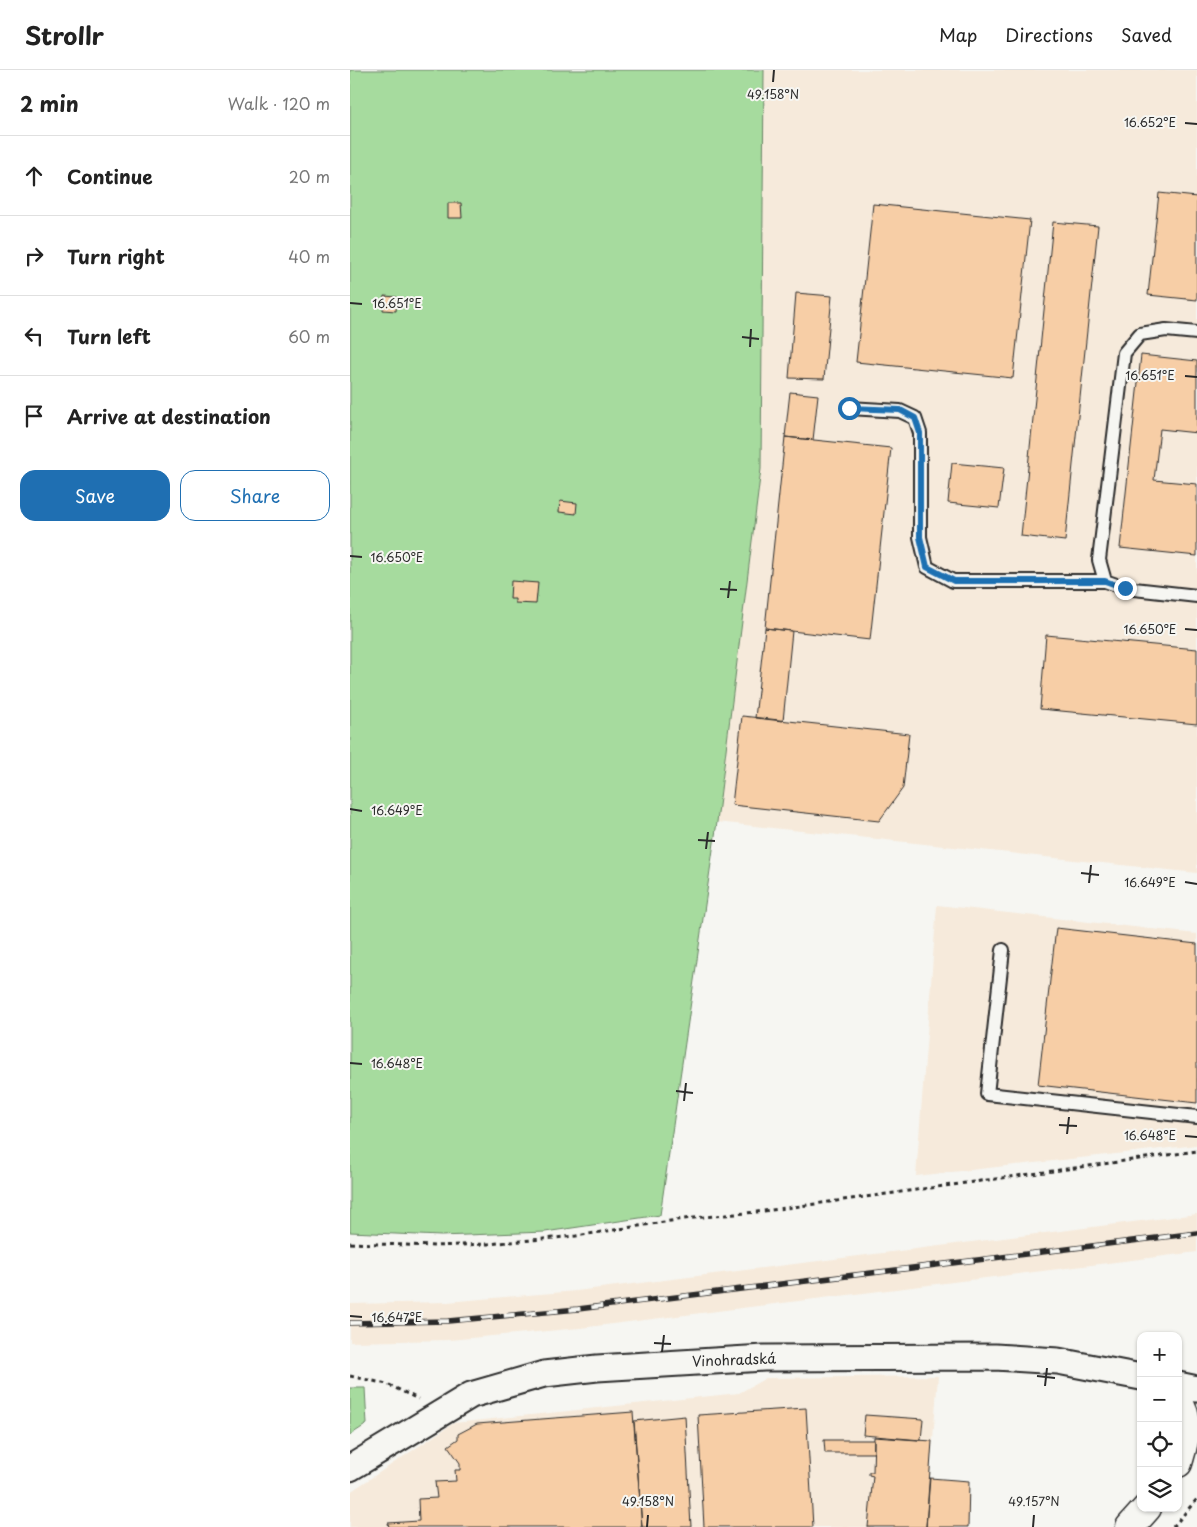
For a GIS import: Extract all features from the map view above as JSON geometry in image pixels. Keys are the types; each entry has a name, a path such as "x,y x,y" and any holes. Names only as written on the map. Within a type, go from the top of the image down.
{"main road":[{"path":"1182,1409 1185,1414 1186,1425 1182,1444"},
{"path":"1182,1471 1197,1454"},
{"path":"1130,1527 1143,1512"}],"street":[{"name":"Vinohradská","path":"350,1468 471,1395 544,1374 691,1361 836,1357 1003,1358 1058,1361 1137,1376"},
{"path":"1182,1386 1197,1388"}],"lane":[{"path":"1105,581 1099,560 1124,353 1140,334 1166,330 1197,333"},
{"path":"849,408 900,410 915,418 920,433 920,537 927,567 954,581 1105,581 1125,588 1197,596"},
{"path":"1004,950 987,1094 1197,1117"}],"path":[{"path":"350,1243 434,1246 488,1244 576,1236 683,1219 757,1212 1197,1151"},
{"path":"350,1376 387,1384 440,1412"},
{"path":"1173,1527 1197,1499"}],"shaded area":[{"path":"764,70 1197,70 1197,873 717,822 761,469"},
{"path":"937,905 1197,934 1197,1145 916,1176"},
{"path":"1197,1214 1197,1252 580,1328 449,1340 350,1342 350,1304 447,1302 576,1291"},
{"path":"938,1376 926,1527 350,1527 350,1492 454,1423 739,1393 766,1378"}],"green space":[{"path":"350,70 764,70 761,469 717,822 660,1215 545,1232 441,1236 350,1232"},
{"path":"350,1388 365,1388 367,1424 350,1435"}],"building":[{"path":"1159,193 1197,197 1197,300 1148,295"},
{"path":"448,203 461,203 462,218 448,218"},
{"path":"873,204 1030,220 1013,378 856,362"},
{"path":"1053,222 1098,226 1065,541 1021,536"},
{"path":"796,293 832,296 824,379 789,378"},
{"path":"384,296 397,297 396,311 383,310"},
{"path":"1141,355 1197,361 1197,433 1160,429 1154,480 1197,484 1197,556 1120,548"},
{"path":"790,392 818,395 813,440 785,437"},
{"path":"785,437 891,448 870,640 765,628"},
{"path":"952,463 1004,468 999,508 948,503"},
{"path":"560,501 577,503 576,514 559,512"},
{"path":"511,581 538,583 536,604 515,603 515,599 510,599"},
{"path":"765,628 792,631 783,721 755,718"},
{"path":"1046,635 1197,649 1197,724 1040,709"},
{"path":"742,716 909,734 903,788 879,821 732,805"},
{"path":"1056,928 1197,944 1197,1103 1038,1085"},
{"path":"806,1408 813,1527 704,1527 698,1415"},
{"path":"633,1412 642,1527 389,1527 388,1523 419,1521 418,1499 437,1498 435,1482 456,1481 455,1470 460,1470 460,1463 448,1446 458,1439 458,1434 477,1424"},
{"path":"865,1415 923,1419 921,1440 863,1435"},
{"path":"685,1416 691,1527 642,1527 634,1421"},
{"path":"874,1437 932,1441 926,1527 868,1527 873,1476 869,1475 869,1472 873,1472"},
{"path":"824,1440 874,1440 874,1453 825,1453"},
{"path":"930,1478 969,1481 968,1527 926,1527"}],"railway":[{"path":"350,1323 448,1321 578,1309 1197,1233"}],"route":[{"path":"849,408 900,410 915,418 920,433 920,537 927,567 954,581 1105,581 1125,588"}]}
